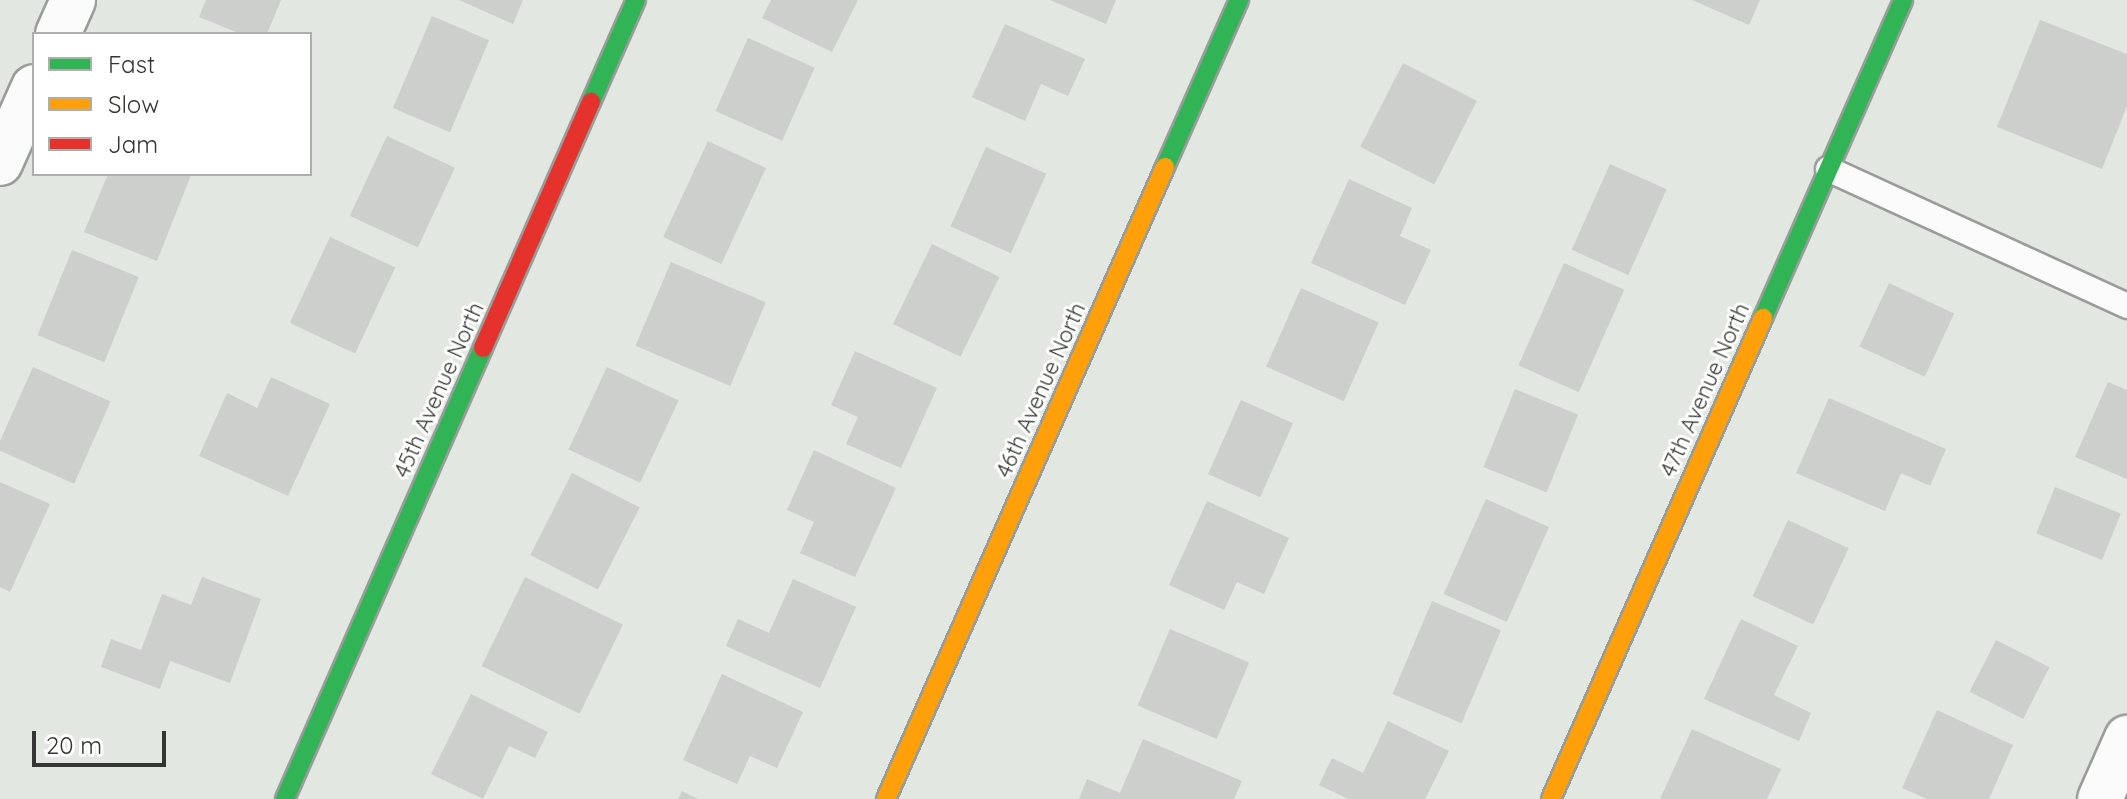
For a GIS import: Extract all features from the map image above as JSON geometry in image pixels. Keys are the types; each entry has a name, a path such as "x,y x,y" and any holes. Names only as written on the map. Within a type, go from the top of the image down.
{"street":[{"path":"59,32 73,0"},
{"name":"45th Avenue North","path":"285,799 636,0"},
{"name":"46th Avenue North","path":"886,799 1239,0"},
{"name":"47th Avenue North","path":"1551,799 1903,0"},
{"path":"0,163 32,91"},
{"path":"2100,799 2127,738"}],"lane":[{"path":"1828,169 2127,306"}],"building":[{"path":"206,0 281,0 268,32 236,32 199,17"},
{"path":"459,0 523,0 513,24"},
{"path":"771,0 858,0 832,52 762,18"},
{"path":"1050,0 1116,0 1106,24"},
{"path":"1692,0 1760,0 1749,25"},
{"path":"432,16 489,40 450,132 393,108"},
{"path":"2040,20 2127,54 2127,106 2102,169 1997,127"},
{"path":"1005,24 1085,59 1068,96 1041,84 1025,121 972,97"},
{"path":"748,38 815,68 782,141 715,111"},
{"path":"1403,63 1477,101 1434,184 1360,147"},
{"path":"387,136 455,168 418,247 350,216"},
{"path":"708,141 766,168 721,264 663,237"},
{"path":"986,147 1046,174 1011,253 951,226"},
{"path":"1610,164 1667,189 1628,275 1572,250"},
{"path":"107,176 191,176 157,261 84,232"},
{"path":"1349,179 1412,208 1400,236 1431,250 1405,305 1311,263"},
{"path":"330,237 395,267 355,354 290,323"},
{"path":"932,244 999,277 960,357 893,324"},
{"path":"72,250 139,277 104,362 38,335"},
{"path":"671,262 766,302 730,386 635,346"},
{"path":"1564,263 1624,290 1579,392 1518,365"},
{"path":"1889,283 1954,313 1925,377 1859,346"},
{"path":"1301,288 1379,323 1344,401 1266,367"},
{"path":"855,351 937,388 901,468 846,444 858,417 831,405"},
{"path":"33,367 111,402 74,484 0,451 0,441"},
{"path":"607,367 679,400 640,483 569,449"},
{"path":"271,377 330,404 288,496 199,456 227,393 257,408"},
{"path":"2108,382 2127,390 2127,479 2075,457"},
{"path":"1515,389 1578,414 1547,492 1484,467"},
{"path":"1829,398 1946,449 1930,486 1901,473 1885,511 1796,473"},
{"path":"1241,400 1293,423 1260,497 1208,474"},
{"path":"814,450 896,488 855,577 800,553 814,522 787,510"},
{"path":"572,473 640,508 598,589 530,555"},
{"path":"0,482 50,504 10,592 0,587"},
{"path":"2055,487 2121,514 2102,560 2036,533"},
{"path":"1486,499 1549,527 1507,622 1444,594"},
{"path":"1207,501 1289,538 1264,594 1237,582 1224,610 1169,585"},
{"path":"1788,520 1849,548 1813,624 1753,596"},
{"path":"202,577 261,599 230,683 170,661 160,689 101,667 111,639 141,650 162,594 191,605"},
{"path":"525,577 623,625 580,714 482,666"},
{"path":"793,579 856,607 820,688 726,646 738,619 769,633"},
{"path":"1432,601 1501,630 1462,723 1393,694"},
{"path":"1741,619 1798,646 1774,695 1811,713 1799,741 1704,699"},
{"path":"1170,629 1249,663 1217,739 1138,705"},
{"path":"1996,640 2049,667 2023,719 1970,692"},
{"path":"722,674 803,712 777,768 750,756 737,784 683,760"},
{"path":"471,694 548,732 535,758 509,746 483,799 431,774"},
{"path":"1937,710 2013,745 1989,799 1927,799 1902,788"},
{"path":"1388,721 1449,751 1425,799 1348,799 1319,785 1332,758 1363,773"},
{"path":"1692,729 1781,769 1767,799 1660,799"},
{"path":"1143,739 1242,781 1234,799 1079,799 1087,779 1120,793"},
{"path":"682,791 698,799 678,799"}],"traffic: fast":[{"path":"591,102 636,0"},
{"path":"1165,167 1239,0"},
{"path":"1763,318 1903,0"},
{"path":"285,799 483,348"}],"traffic: slow":[{"path":"886,799 1165,167"},
{"path":"1551,799 1763,318"}],"traffic: jam":[{"path":"483,348 591,102"}]}
